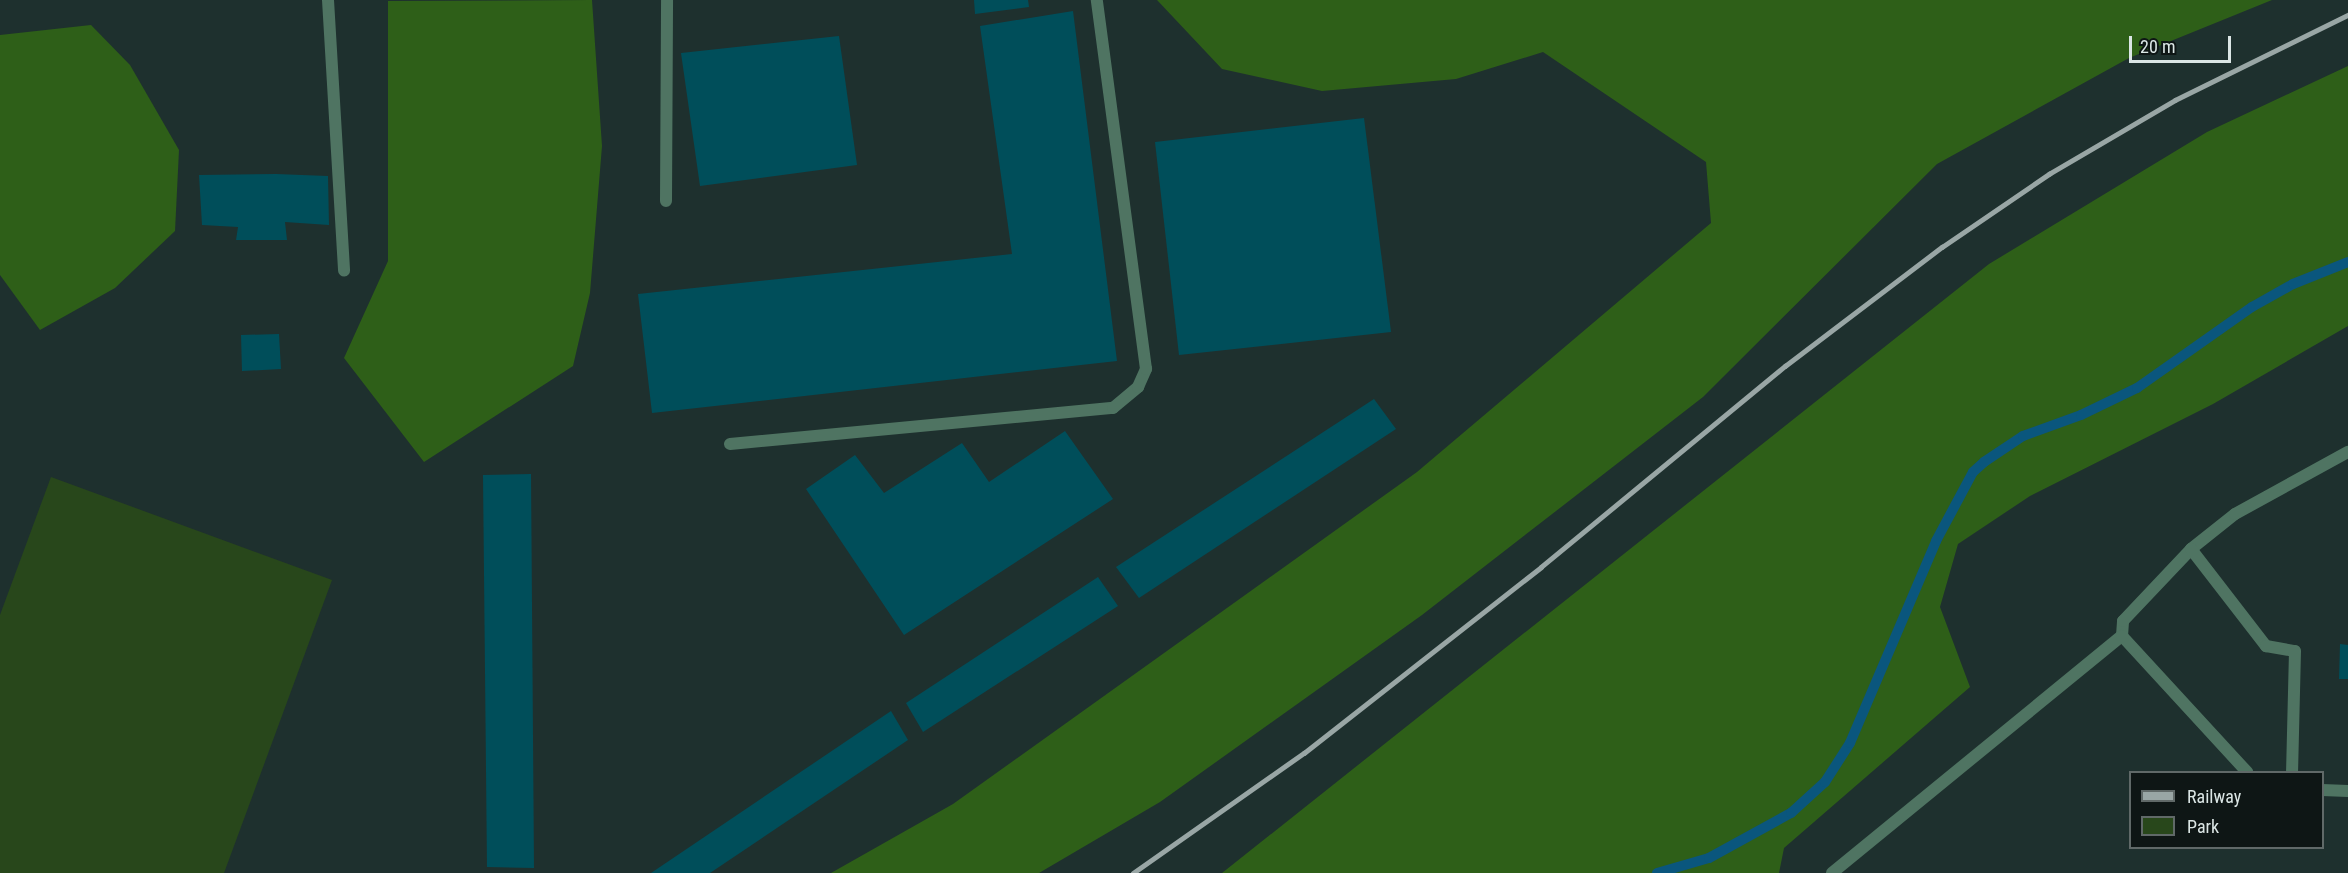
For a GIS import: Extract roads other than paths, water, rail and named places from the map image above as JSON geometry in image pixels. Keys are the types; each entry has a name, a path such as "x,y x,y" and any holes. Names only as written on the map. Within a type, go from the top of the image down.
{"lane":[{"path":"328,0 344,271"},
{"path":"666,201 667,0"},
{"path":"730,444 1113,408 1138,387 1146,369 1097,0"},
{"path":"2246,771 2122,636 2122,621 2191,549 2235,514 2348,452"},
{"path":"2191,549 2266,646 2295,651 2292,771"},
{"path":"1832,873 2122,636"},
{"path":"2324,790 2348,791"}],"waterway":[{"path":"1657,873 1709,858 1791,813 1825,782 1850,743 1936,541 1973,472 1984,462 2023,436 2081,415 2137,388 2252,307 2293,284 2348,262"}],"railway":[{"path":"1133,873 1304,753 1541,567 1785,366 1942,247 2049,174 2175,100 2348,15"}]}
